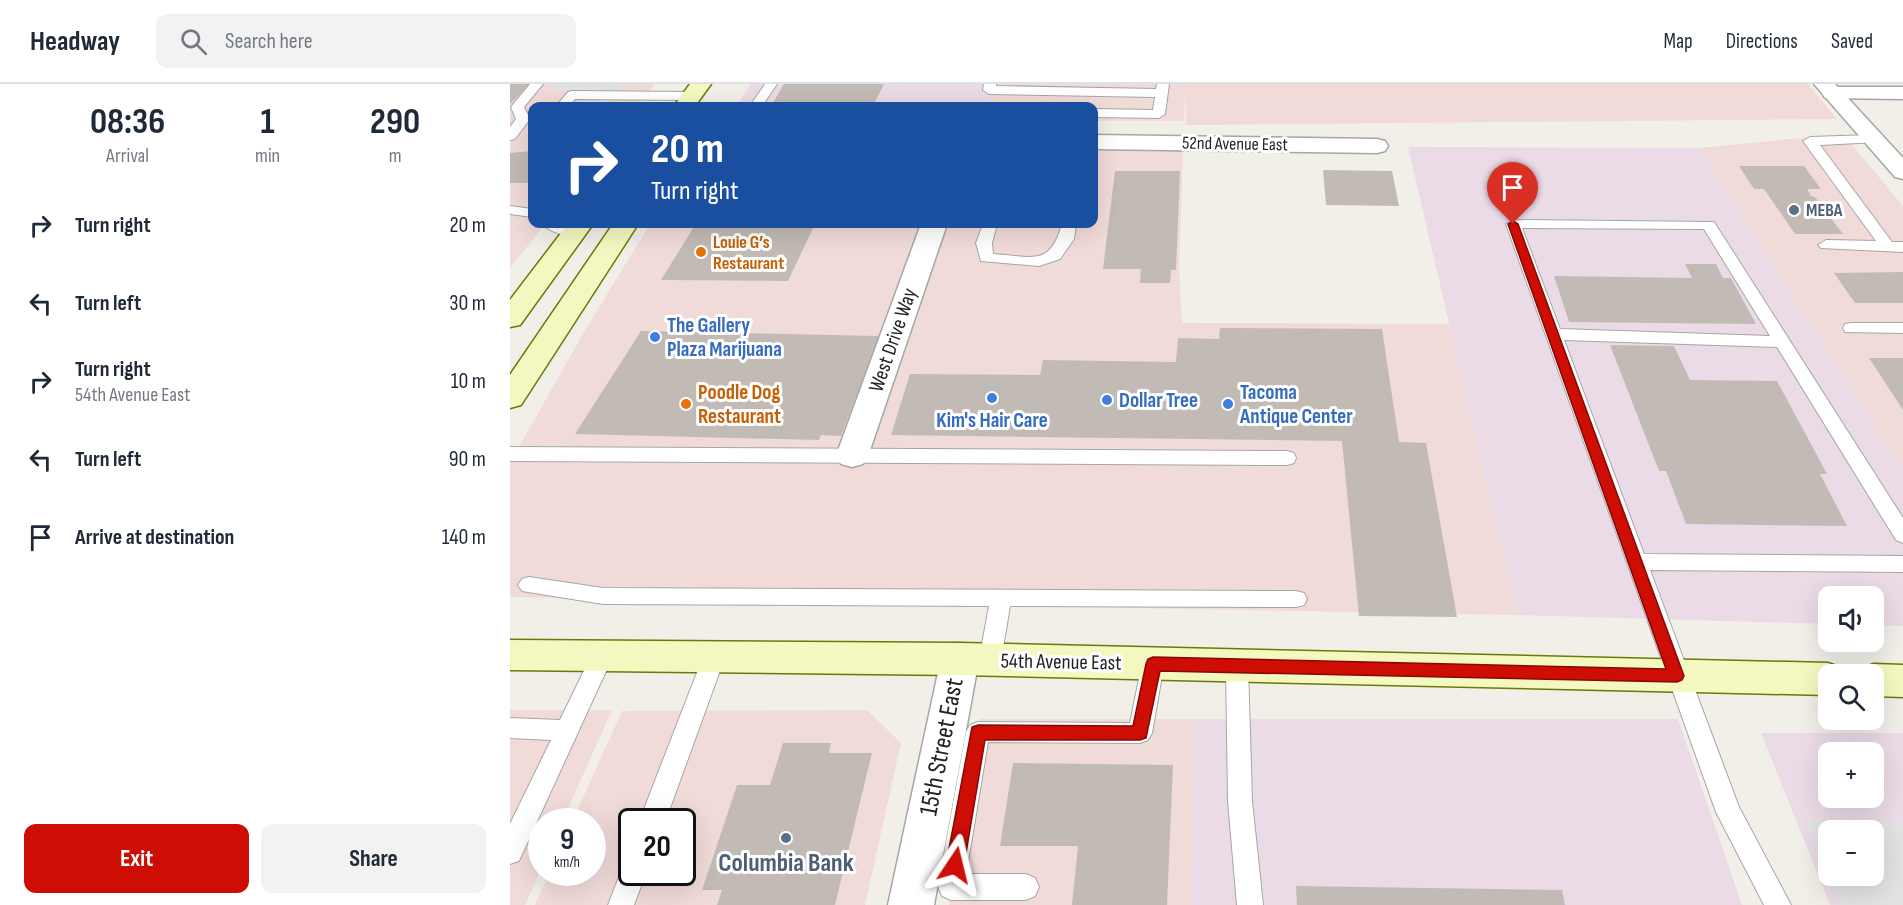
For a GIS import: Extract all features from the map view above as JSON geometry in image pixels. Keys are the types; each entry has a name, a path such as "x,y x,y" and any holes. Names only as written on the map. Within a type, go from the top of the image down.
{"main road":[{"path":"515,306 576,228"},
{"path":"510,398 622,228"},
{"name":"54th Avenue East","path":"510,655 975,660 1818,679"},
{"path":"1884,680 1903,681"}],"street":[{"path":"1829,89 1903,93"},
{"path":"1829,89 1903,172"},
{"name":"52nd Avenue East","path":"1098,142 1377,146"},
{"name":"West Drive Way","path":"852,456 933,228"},
{"name":"15th Street East","path":"926,892 975,660"}],"lane":[{"path":"510,136 523,119 517,107 537,84"},
{"path":"625,96 633,84"},
{"path":"759,102 771,84"},
{"path":"986,102 989,87 1163,89 1159,114 1098,113"},
{"path":"566,102 572,95 692,96"},
{"path":"510,136 528,135"},
{"path":"1873,139 1810,141 1895,246"},
{"path":"511,210 528,212"},
{"path":"1778,905 1728,812 1513,224 1709,225 1903,535"},
{"path":"989,228 984,243 986,258 1039,261 1055,256 1066,239 1068,228"},
{"path":"1826,245 1895,246"},
{"path":"1851,328 1903,328"},
{"path":"1553,334 1782,342"},
{"path":"510,454 1287,458"},
{"path":"1636,562 1903,564"},
{"path":"529,585 603,596 1296,599"},
{"path":"975,660 1001,598"},
{"path":"510,852 602,656"},
{"path":"657,808 714,657"},
{"path":"1026,887 926,892 978,732 1140,733 1153,664"},
{"path":"1237,666 1240,801 1250,905"},
{"path":"510,728 567,730"},
{"path":"621,905 628,886"}],"shaded area":[{"path":"510,84 655,84 640,102 528,102 528,228 542,228 510,268"},
{"path":"557,84 623,84 609,102 574,102 584,91 551,91"},
{"path":"751,84 993,84 987,102 739,102"},
{"path":"993,84 1808,84 1837,119 1186,125 1186,87 1184,121 1098,121 1098,102 987,102"},
{"path":"1843,134 1903,206 1903,470 1699,148"},
{"path":"1408,147 1699,148 1903,470 1903,626 1884,625 1884,586 1818,586 1818,624 1517,615"},
{"path":"1098,150 1183,151 1179,270 1182,323 1449,324 1517,615 510,597 510,463 581,337 648,228 1098,228"},
{"path":"510,710 612,710 568,808 528,808 528,886 533,886 525,905 510,905"},
{"path":"867,710 901,743 865,905 535,905 543,886 606,886 606,808 578,808 622,711"},
{"path":"980,719 1193,719 1192,905 949,905"},
{"path":"1193,719 1678,719 1742,905 1192,905"},
{"path":"1761,733 1903,733 1903,905 1830,905 1822,886 1884,886 1884,820 1818,820 1818,875"},
{"path":"1807,820 1818,820 1818,848"},
{"path":"1884,822 1903,822 1903,905 1840,905 1833,886 1884,886"}],"building":[{"path":"510,84 530,84 510,104"},
{"path":"784,84 884,84 875,102 773,102"},
{"path":"528,151 528,183 510,183 510,153"},
{"path":"1739,166 1804,166 1821,189 1807,189 1811,195 1808,195 1815,197 1843,234 1795,234 1764,189 1754,189"},
{"path":"1323,170 1392,171 1399,206 1326,205"},
{"path":"1115,171 1180,171 1176,270 1171,270 1170,283 1140,283 1141,269 1103,269"},
{"path":"693,228 813,228 788,281 661,280"},
{"path":"1685,264 1716,264 1723,278 1731,278 1756,324 1569,322 1554,276 1692,278"},
{"path":"1903,272 1903,303 1855,303 1834,273"},
{"path":"1220,328 1382,329 1399,442 1426,443 1457,617 1359,616 1342,441 891,435 910,374 1040,375 1043,360 1176,362 1178,338 1219,339"},
{"path":"641,331 880,336 841,436 821,435 819,440 575,434"},
{"path":"1610,345 1674,346 1690,380 1777,381 1827,474 1820,474 1847,526 1686,524 1666,471 1659,471"},
{"path":"1869,358 1903,358 1903,410"},
{"name":"Columbia Bank","path":"783,743 831,743 829,753 872,753 835,905 717,905 722,890 702,890 737,785 770,785"},
{"path":"1013,763 1173,765 1167,905 1072,905 1078,846 1000,846"},
{"path":"1296,886 1562,890 1565,905 1297,905"}],"place":[{"name":"MEBA","path":"1794,210"},
{"name":"Louie G’s Restaurant","path":"701,252"},
{"name":"The Gallery Plaza Marijuana","path":"655,337"},
{"name":"Kim's Hair Care","path":"992,398"},
{"name":"Dollar Tree","path":"1107,400"},
{"name":"Poodle Dog Restaurant","path":"686,404"},
{"name":"Tacoma Antique Center","path":"1228,404"},
{"name":"Columbia Bank","path":"786,838"}],"route":[{"path":"955,865 978,732 1140,733 1153,664 1677,676 1513,224"}]}
